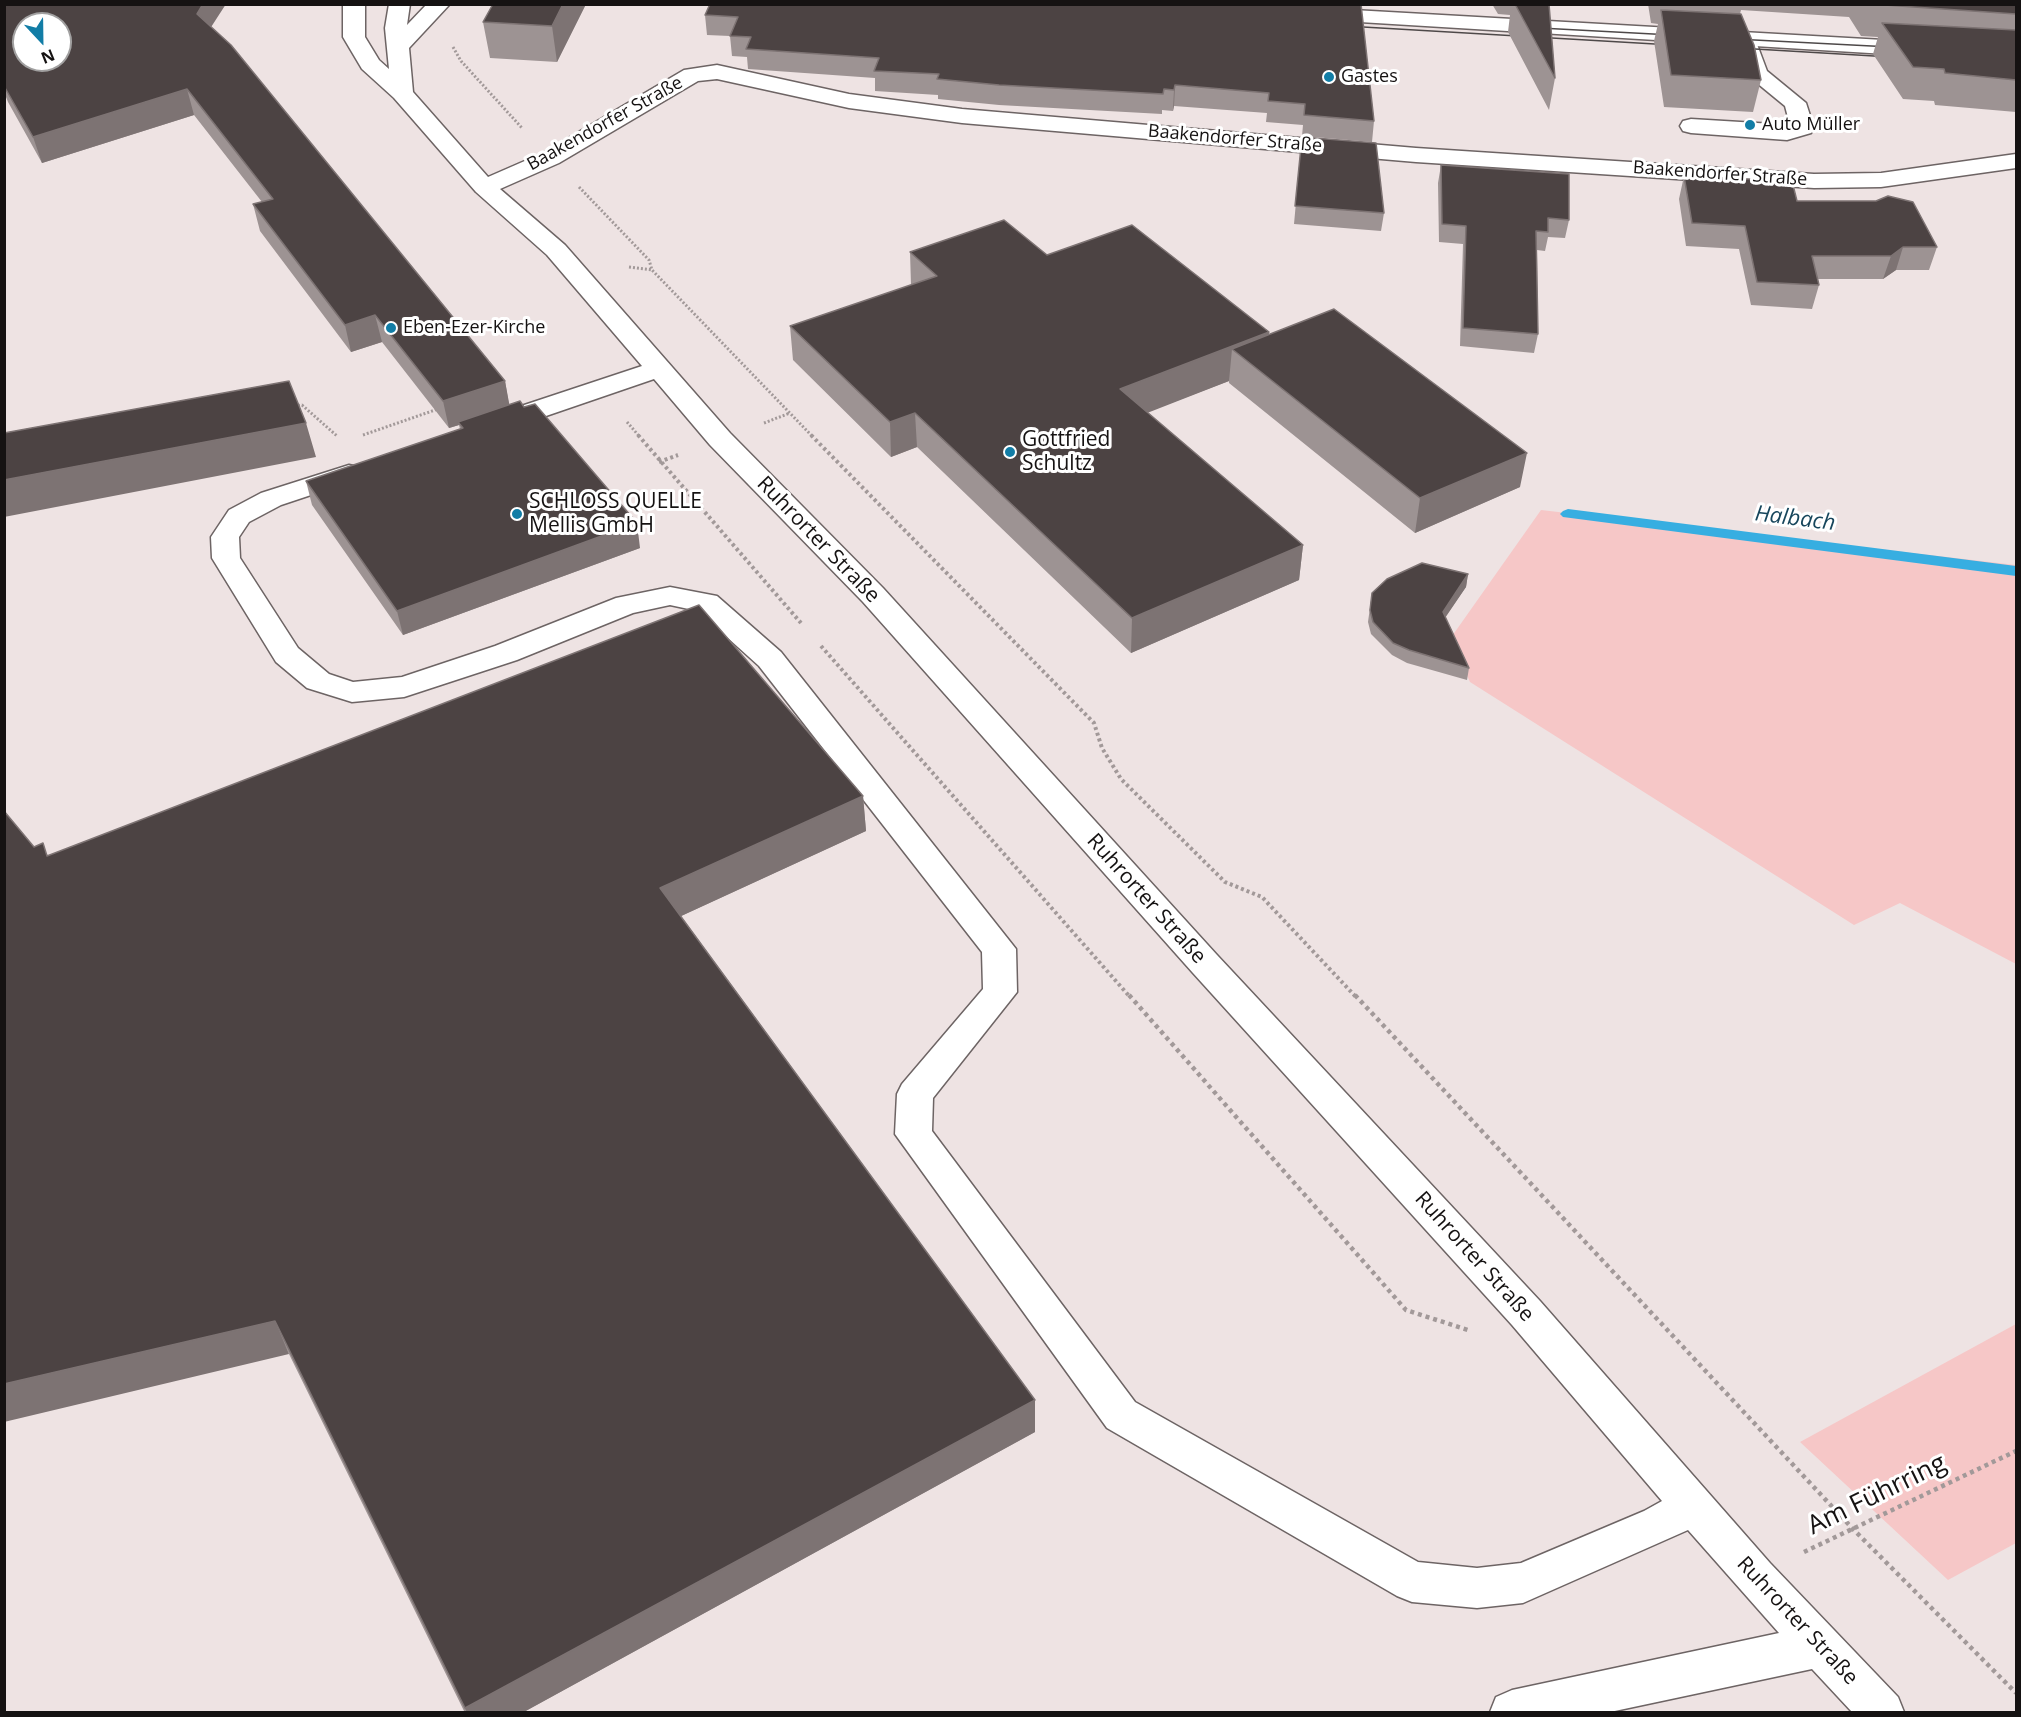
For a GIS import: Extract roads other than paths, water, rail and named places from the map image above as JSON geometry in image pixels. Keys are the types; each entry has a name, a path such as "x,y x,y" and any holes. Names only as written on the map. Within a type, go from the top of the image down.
{"street":[{"name":"Ruhrorter Straße","path":"354,4 354,37 370,64 402,93 484,187 556,250 720,439 873,595 1205,964 1526,1313 1755,1577 1882,1713"},
{"path":"400,4 396,28 402,93"},
{"path":"398,46 440,4"},
{"path":"1303,13 1946,50"},
{"path":"1691,126 1787,133 1803,128 1796,103 1757,74 1744,39"},
{"path":"667,61 692,75"},
{"name":"Baakendorfer Straße","path":"484,187 551,158 692,75 717,72 849,101 962,116 1416,155 1802,180 1881,180 2016,161"},
{"path":"464,435 658,369"},
{"path":"364,451 239,516 225,537 226,558 287,655 318,681 352,692 404,687 506,653 626,605 670,596 708,603 770,659 999,949 999,992 915,1094 913,1134 1121,1415 1412,1582 1477,1588 1523,1583 1659,1525 1693,1505"},
{"path":"1512,1713 1819,1646"}],"waterway":[{"name":"Halbach","path":"1568,514 2016,571"}],"tram line":[{"path":"1346,26 1672,45"},
{"path":"1540,28 1672,35"},
{"path":"1735,39 1891,47"},
{"path":"1738,48 1891,57"}],"place":[{"name":"Gastes","path":"1329,77"},
{"name":"Auto Müller","path":"1750,125"},
{"name":"Eben-Ezer-Kirche","path":"391,328"},
{"name":"Gottfried Schultz","path":"1010,452"},
{"name":"SCHLOSS QUELLE Mellis GmbH","path":"517,514"}]}
